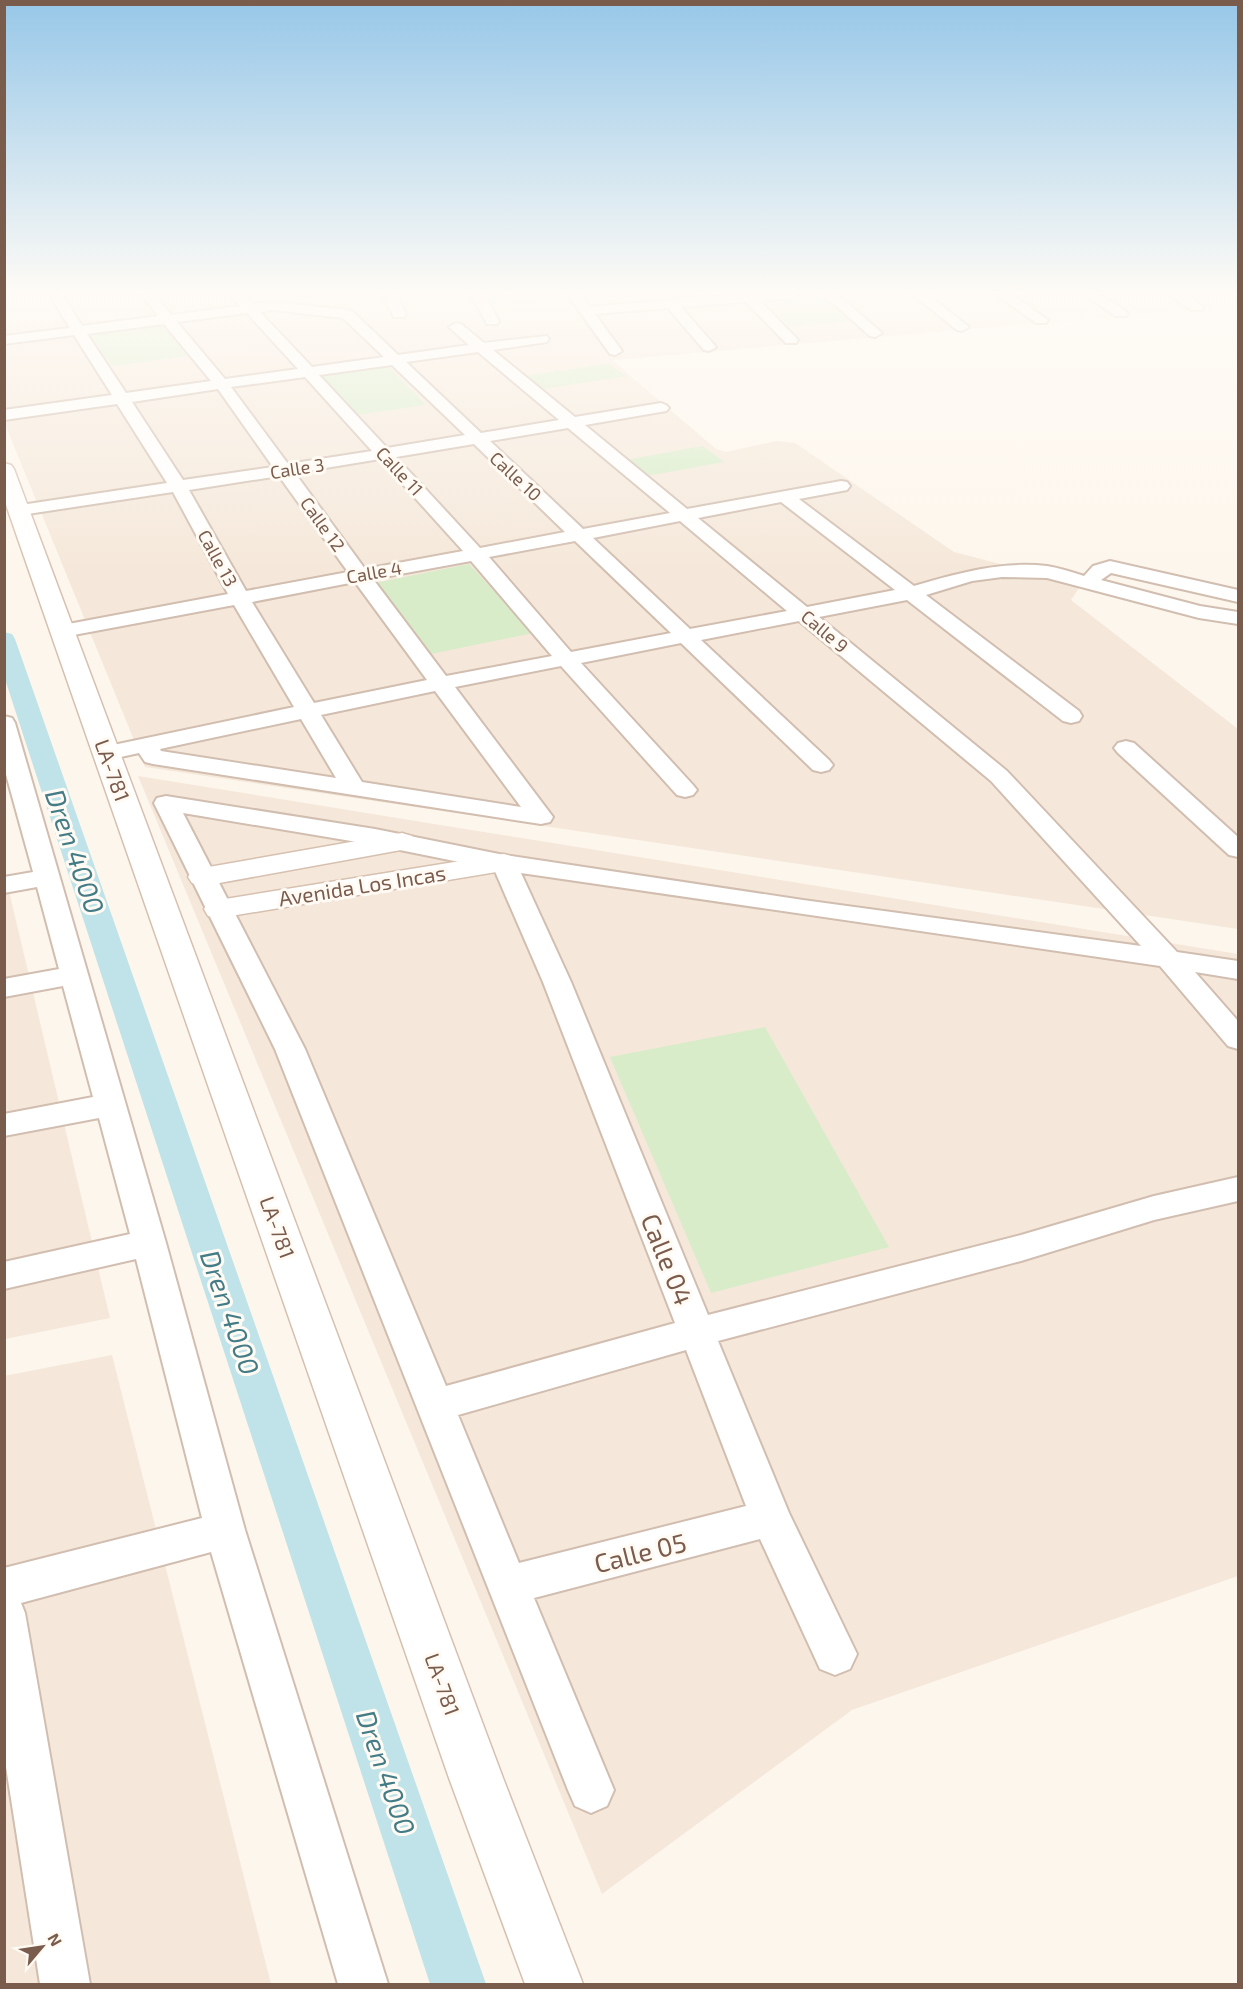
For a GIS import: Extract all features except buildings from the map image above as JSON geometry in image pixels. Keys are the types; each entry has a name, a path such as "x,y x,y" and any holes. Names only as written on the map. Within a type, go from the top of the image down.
{"street":[{"name":"Calle 13","path":"114,387 178,486 239,597 353,787"},
{"path":"4,415 209,387"},
{"name":"Calle 12","path":"223,387 359,574 541,817 353,787"},
{"name":"Calle 11","path":"321,387 476,554 566,659 685,790"},
{"name":"Calle 10","path":"422,387 687,636 820,765"},
{"name":"Calle 9","path":"529,387 999,776 1239,1039"},
{"name":"Calle 3","path":"21,510 285,470 661,408"},
{"name":"LA-781","path":"4,469 21,510 476,1778 554,1984"},
{"name":"Calle 4","path":"63,631 359,574 841,486"},
{"path":"784,496 1071,716"},
{"path":"1089,581 1100,570 1110,567 1239,596"},
{"path":"107,753 442,683 912,593 1089,581 1200,612 1239,618"},
{"path":"4,723 11,774 47,877 149,1243 225,1530 363,1984"},
{"path":"146,745 153,757 353,787"},
{"path":"1126,748 1239,850"},
{"path":"591,1790 290,1049 166,803 402,842 504,863 1239,970"},
{"name":"Avenida Los Incas","path":"203,877 402,842"},
{"name":"Avenida Los Incas","path":"219,909 504,863"},
{"name":"Calle 04","path":"504,863 557,982 771,1518 835,1654"},
{"path":"4,885 47,877"},
{"path":"4,988 74,975"},
{"path":"4,1125 110,1105"},
{"path":"436,1405 697,1332 1021,1248 1154,1208 1239,1189"},
{"path":"4,1276 149,1243"},
{"name":"Calle 05","path":"508,1585 771,1518"},
{"path":"4,1588 225,1530"},
{"path":"4,1613 65,1984"}],"shaded area":[{"path":"5,387 643,387 716,449 726,452 777,441 795,443 954,552 1081,585 1071,600 1238,729 1238,929 145,767 5,424"},
{"path":"138,776 1238,954 1238,1576 852,1710 602,1894"},
{"path":"4,870 110,1318 5,1339 4,1339"},
{"path":"112,1355 271,1984 5,1984 4,1376"}],"green space":[{"path":"331,387 408,387 426,405 356,415"},
{"path":"703,446 724,462 647,476 626,460"},
{"path":"469,564 533,633 431,654 375,583"},
{"path":"765,1027 889,1247 711,1293 610,1057"}],"waterway":[{"name":"Dren 4000","path":"4,639 458,1984"}]}
